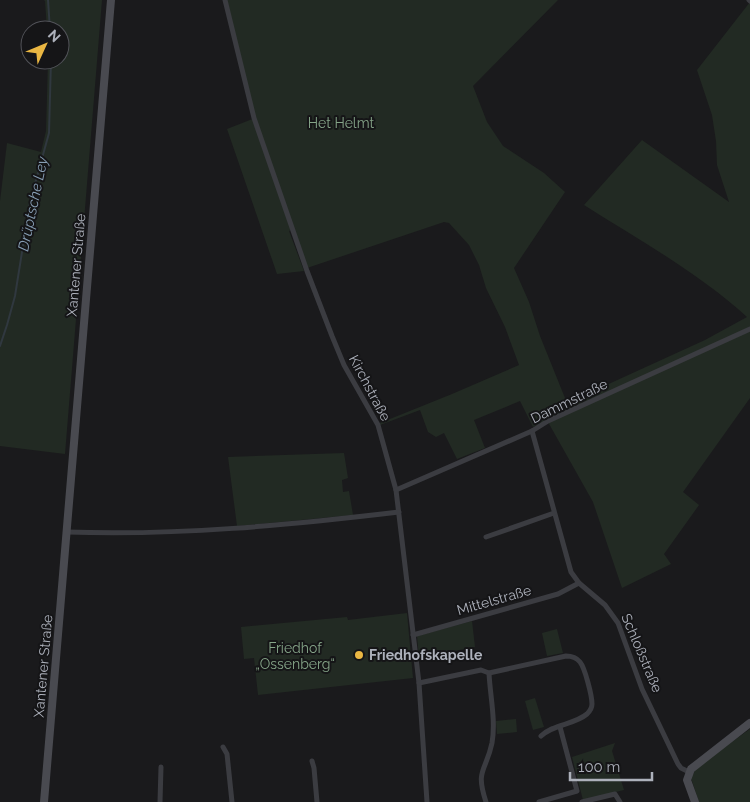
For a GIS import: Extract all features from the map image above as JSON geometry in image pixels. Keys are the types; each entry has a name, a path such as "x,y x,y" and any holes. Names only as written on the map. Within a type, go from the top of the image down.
{"main road":[{"name":"Xantener Straße","path":"44,802 111,0"},
{"path":"695,802 687,780 693,766 750,724"}],"street":[{"name":"Kirchstraße","path":"225,0 254,118 307,271 344,365 378,425 396,490 419,683 426,802"},
{"name":"Dammstraße","path":"396,490 532,431 548,421 750,329"},
{"name":"Schloßstraße","path":"532,431 571,572 579,583 605,606 618,622 642,689 678,764 689,772"},
{"path":"66,532 197,530 334,520 399,512"},
{"path":"486,537 554,513"},
{"name":"Mittelstraße","path":"413,635 558,594 579,583"},
{"path":"419,683 481,670 489,673 573,656 580,662 583,669 592,702 591,708 584,716 545,732 541,736"},
{"path":"486,802 480,785 481,773 492,743 493,725 489,673"},
{"path":"539,802 561,799 577,791 560,727"},
{"path":"223,747 226,754 232,802"},
{"path":"312,761 317,802"},
{"path":"160,802 161,768"},
{"path":"582,802 616,794 620,802"}],"green space":[{"path":"102,0 65,454 0,446 0,201 7,143 41,152 46,131 48,70 70,70 70,20 46,20 45,1"},
{"name":"Het Helmt","path":"227,0 558,0 473,86 487,122 503,146 544,173 565,192 514,268 529,302 540,336 567,403 705,340 747,317 689,271 584,205 642,140 729,202 717,165 712,115 697,70 750,2 750,327 533,427 520,401 474,420 485,448 457,459 444,433 436,437 428,432 420,410 380,425 380,423 519,365 505,327 486,288 479,265 469,245 449,223 444,222 307,268 293,229 289,231 304,271 277,274 227,129 255,118"},
{"path":"750,331 750,398 683,492 699,505 664,554 671,564 622,588 593,502 548,422"},
{"path":"344,453 348,478 342,480 343,492 349,491 353,515 237,526 228,457"},
{"name":"Friedhof „Ossenberg“","path":"407,613 413,678 258,695 254,658 244,659 241,627 347,617 348,620"},
{"path":"472,621 475,647 419,658 417,636"},
{"path":"557,629 563,653 547,656 542,633"},
{"path":"535,698 544,727 533,730 525,701"},
{"path":"516,719 517,732 497,734 496,721"},
{"path":"750,729 750,802 699,802 691,778 697,767"},
{"path":"615,743 612,751 624,790 583,800 572,757"}],"waterway":[{"name":"Drüptsche Ley","path":"48,0 49,20"},
{"name":"Drüptsche Ley","path":"0,346 15,296 30,202 49,133 51,70"}],"place":[{"name":"Friedhofskapelle","path":"359,655"}]}
